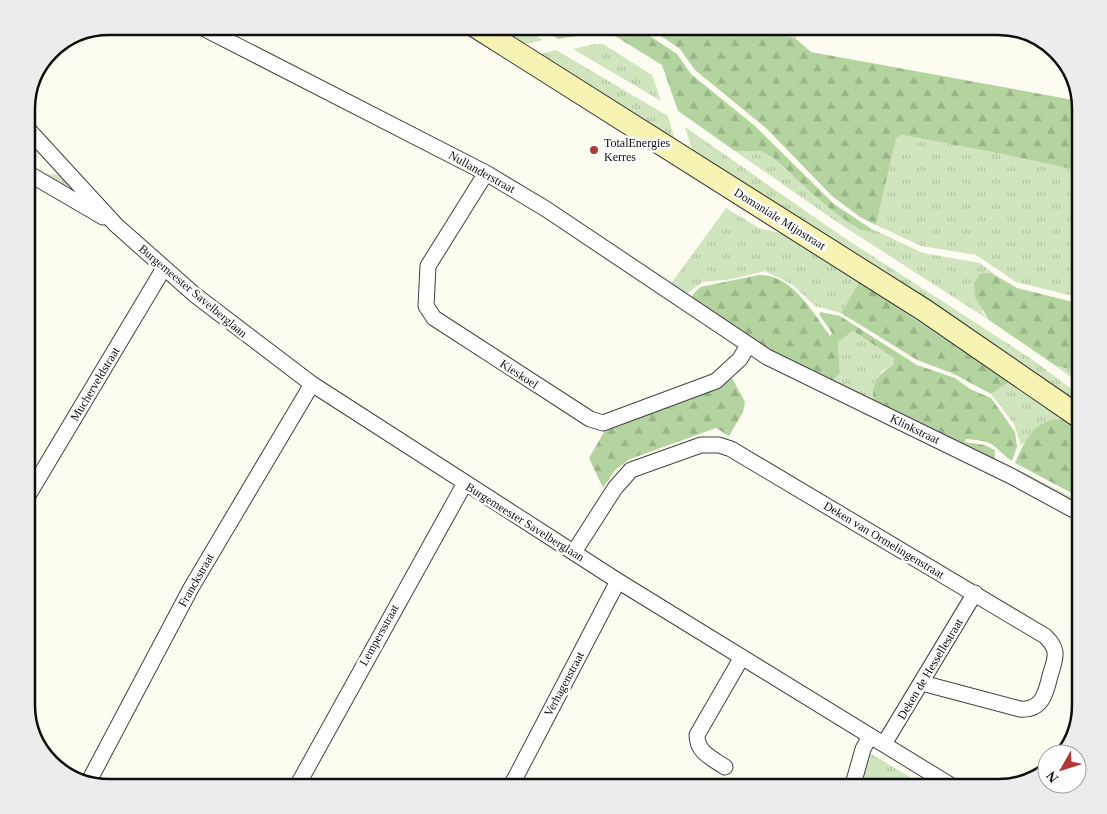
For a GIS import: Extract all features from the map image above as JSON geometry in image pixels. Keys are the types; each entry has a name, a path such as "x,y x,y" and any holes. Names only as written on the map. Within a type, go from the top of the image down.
{"main road":[{"name":"Domaniale Mijnstraat","path":"489,35 924,310 1072,412"}],"street":[{"name":"Nullanderstraat","path":"217,35 486,172 546,209 748,345"},
{"name":"Burgemeester Savelberglaan","path":"35,137 116,225 164,268 232,324 312,384 618,581 941,779"},
{"name":"Kieskoel","path":"486,172 430,259 426,273 428,310 451,329 582,414 603,423 716,381 740,359 748,345"},
{"name":"Burgemeester Savelberglaan","path":"35,177 116,225"},
{"name":"Mucherveldstraat","path":"35,484 164,268"},
{"name":"Klinkstraat","path":"748,345 767,357 1011,476 1072,509"},
{"name":"Franckstraat","path":"91,777 191,588 312,384"},
{"name":"Deken van Ormelingenstraat","path":"574,552 615,488 631,470 692,447 710,444 732,449 975,593 1045,636 1052,644 1055,657 1046,694 1041,702 1031,709 1020,709 922,683"},
{"name":"Lempersstraat","path":"301,779 465,483"},
{"name":"Verhagenstraat","path":"515,779 618,581"},
{"name":"Deken de Hessellestraat","path":"884,744 975,593"},
{"path":"725,767 701,752 697,745 697,735 742,657"},
{"path":"855,779 863,749 870,736"}],"green space":[{"path":"510,35 536,35 543,40 524,44"},
{"path":"552,35 582,35 558,39"},
{"path":"613,35 648,35 677,54 691,74 755,126 834,204 870,228 872,232 849,223 772,157 761,151 735,151 678,111 662,65"},
{"path":"659,35 787,35 796,39 811,52 1071,100 1072,169 902,135 896,138 876,225 860,217 832,196 767,129 695,70 680,49"},
{"path":"787,35 797,35 796,39"},
{"path":"603,44 652,75 661,101 573,49"},
{"path":"556,50 668,116 675,140 539,54"},
{"path":"685,127 840,235 1033,360 1072,389 1072,399 932,302 692,150"},
{"path":"902,135 1072,169 1072,296 1016,282 976,255 921,246 876,225 896,137"},
{"path":"735,151 761,151 772,157 830,209 871,232 870,228 923,253 980,263 997,276 993,274 982,312 989,320 837,222"},
{"path":"35,166 42,174 63,175 69,187 68,189 35,172"},
{"path":"726,208 759,228 780,233 859,282 841,313 815,306 793,285 765,271 732,279 703,282 685,295 670,285"},
{"path":"980,274 993,274 1017,288 1072,302 1072,369 1056,366 989,320 975,297 974,283"},
{"path":"759,275 782,281 792,288 809,307 830,336 832,333 819,314 821,312 840,316 917,365 955,378 970,389 991,398 1015,432 1017,447 1012,461 989,443 966,439 965,442 984,445 995,450 994,461 881,406 873,398 874,387 878,378 893,365 894,358 853,331 838,342 840,373 832,381 774,353 690,298 700,287"},
{"path":"859,282 1009,382 991,394 954,374 917,360 841,313"},
{"path":"853,331 894,358 893,365 881,372 881,406 832,381 840,373 838,342"},
{"path":"1056,366 1072,369 1072,378"},
{"path":"732,378 745,402 743,412 729,436 716,428 630,459 616,469 603,488 589,458 604,432 717,387"},
{"path":"1009,382 1063,420 1049,420 1039,426 1021,446 1014,424 991,394"},
{"path":"1063,420 1072,426 1072,493 1015,463 1030,435 1041,424 1048,421"},
{"path":"1017,469 1072,497 1072,503 1015,472"},
{"path":"868,752 913,779 860,779"}],"place":[{"name":"TotalEnergies Kerres","path":"594,150"}]}
